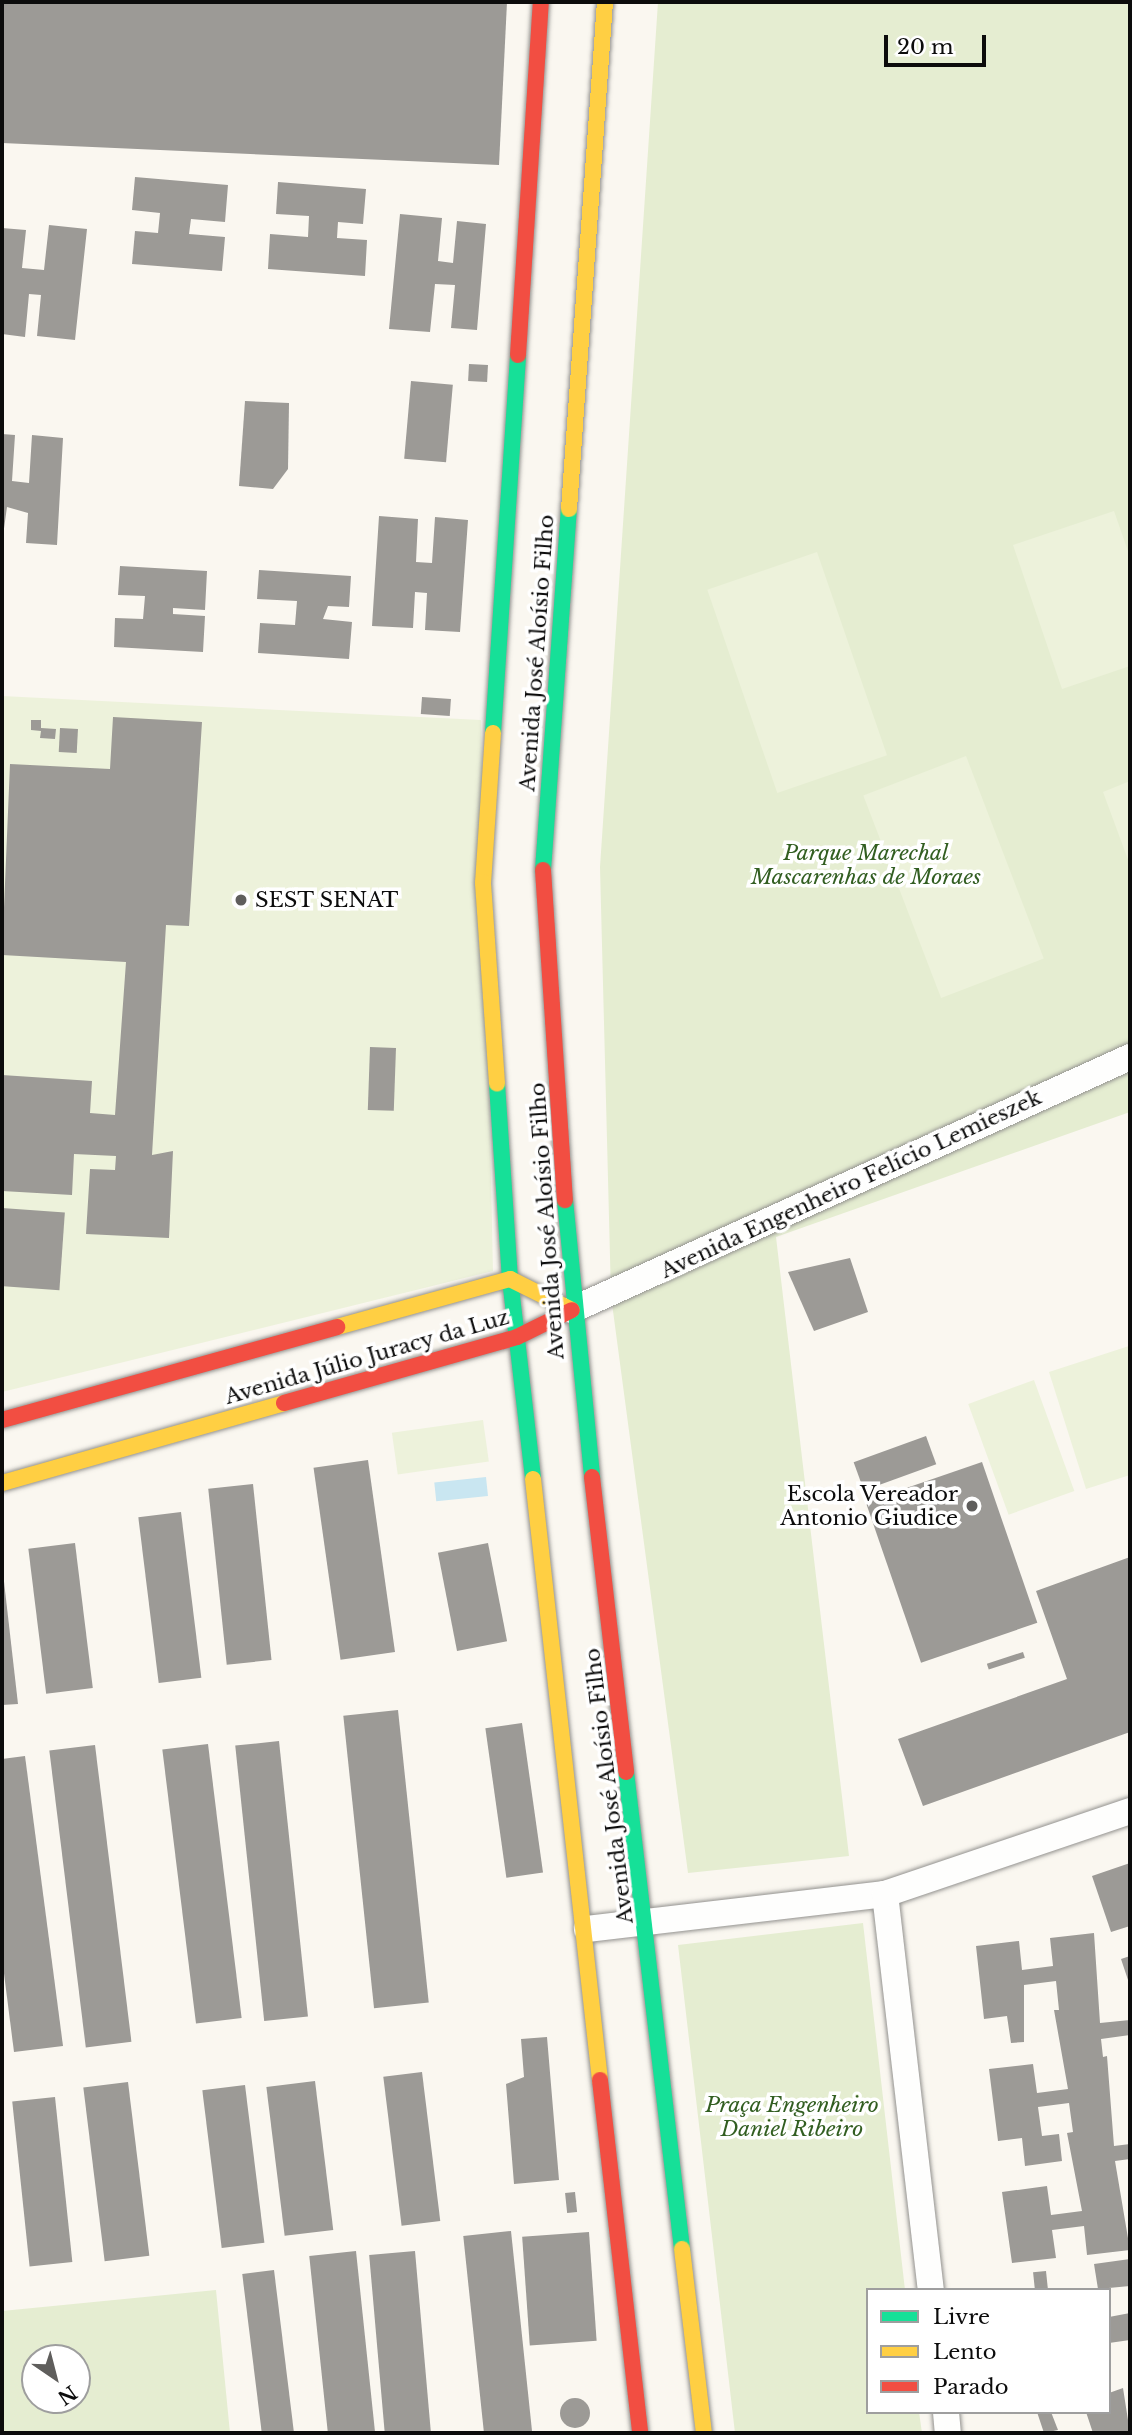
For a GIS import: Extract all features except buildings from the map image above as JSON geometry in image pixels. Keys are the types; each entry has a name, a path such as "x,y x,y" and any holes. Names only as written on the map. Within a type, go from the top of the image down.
{"street":[{"name":"Avenida José Aloísio Filho","path":"541,2 483,883 510,1279 587,1929 640,2433"},
{"name":"Avenida José Aloísio Filho","path":"605,2 543,866 572,1310 647,1919 704,2433"},
{"name":"Avenida Engenheiro Felício Lemieszek","path":"572,1310 1130,1057"},
{"name":"Avenida Júlio Juracy da Luz","path":"2,1420 510,1279 572,1310"},
{"name":"Avenida Júlio Juracy da Luz","path":"2,1483 517,1337 572,1310"},
{"path":"587,1929 647,1919 885,1894 1130,1811"},
{"path":"885,1894 931,2288"},
{"path":"946,2414 948,2433"}],"green space":[{"name":"Parque Marechal Mascarenhas de Moraes","path":"658,2 1130,2 1130,1112 776,1237 849,1856 688,1873 611,1296 600,867"},
{"path":"1114,511 1130,557 1130,666 1062,689 1013,545"},
{"path":"817,552 887,755 777,793 707,590"},
{"name":"SEST SENAT","path":"2,696 481,720 493,1271 2,1392"},
{"path":"966,756 1044,959 941,998 863,795"},
{"path":"1130,781 1130,865 1103,792"},
{"path":"1129,1346 1130,1475 1086,1489 1049,1372"},
{"path":"1034,1380 1074,1491 1009,1515 968,1404"},
{"path":"483,1420 489,1462 398,1474 392,1433"},
{"name":"Praça Engenheiro Daniel Ribeiro","path":"863,1923 905,2288 866,2288 866,2414 919,2414 922,2433 735,2433 678,1945"},
{"path":"216,2290 230,2433 2,2433 2,2311"}],"water":[{"path":"486,1477 488,1496 436,1501 434,1482"}],"traffic: fast":[{"path":"493,733 518,355"},
{"path":"543,870 569,509"},
{"path":"497,1084 510,1279 533,1479"},
{"path":"565,1200 592,1477"},
{"path":"626,1772 682,2249"}],"traffic: slow":[{"path":"569,509 605,2"},
{"path":"493,733 483,883 497,1084"},
{"path":"337,1327 510,1279 572,1310"},
{"path":"2,1483 284,1403"},
{"path":"533,1479 600,2080"},
{"path":"682,2249 704,2433"}],"traffic: jam":[{"path":"518,355 541,2"},
{"path":"543,870 565,1200"},
{"path":"284,1403 517,1337 572,1310"},
{"path":"2,1420 337,1327"},
{"path":"592,1477 626,1772"},
{"path":"600,2080 640,2433"}],"place":[{"name":"SEST SENAT","path":"241,900"},
{"name":"Escola Vereador Antonio Giudice","path":"972,1506"}]}
